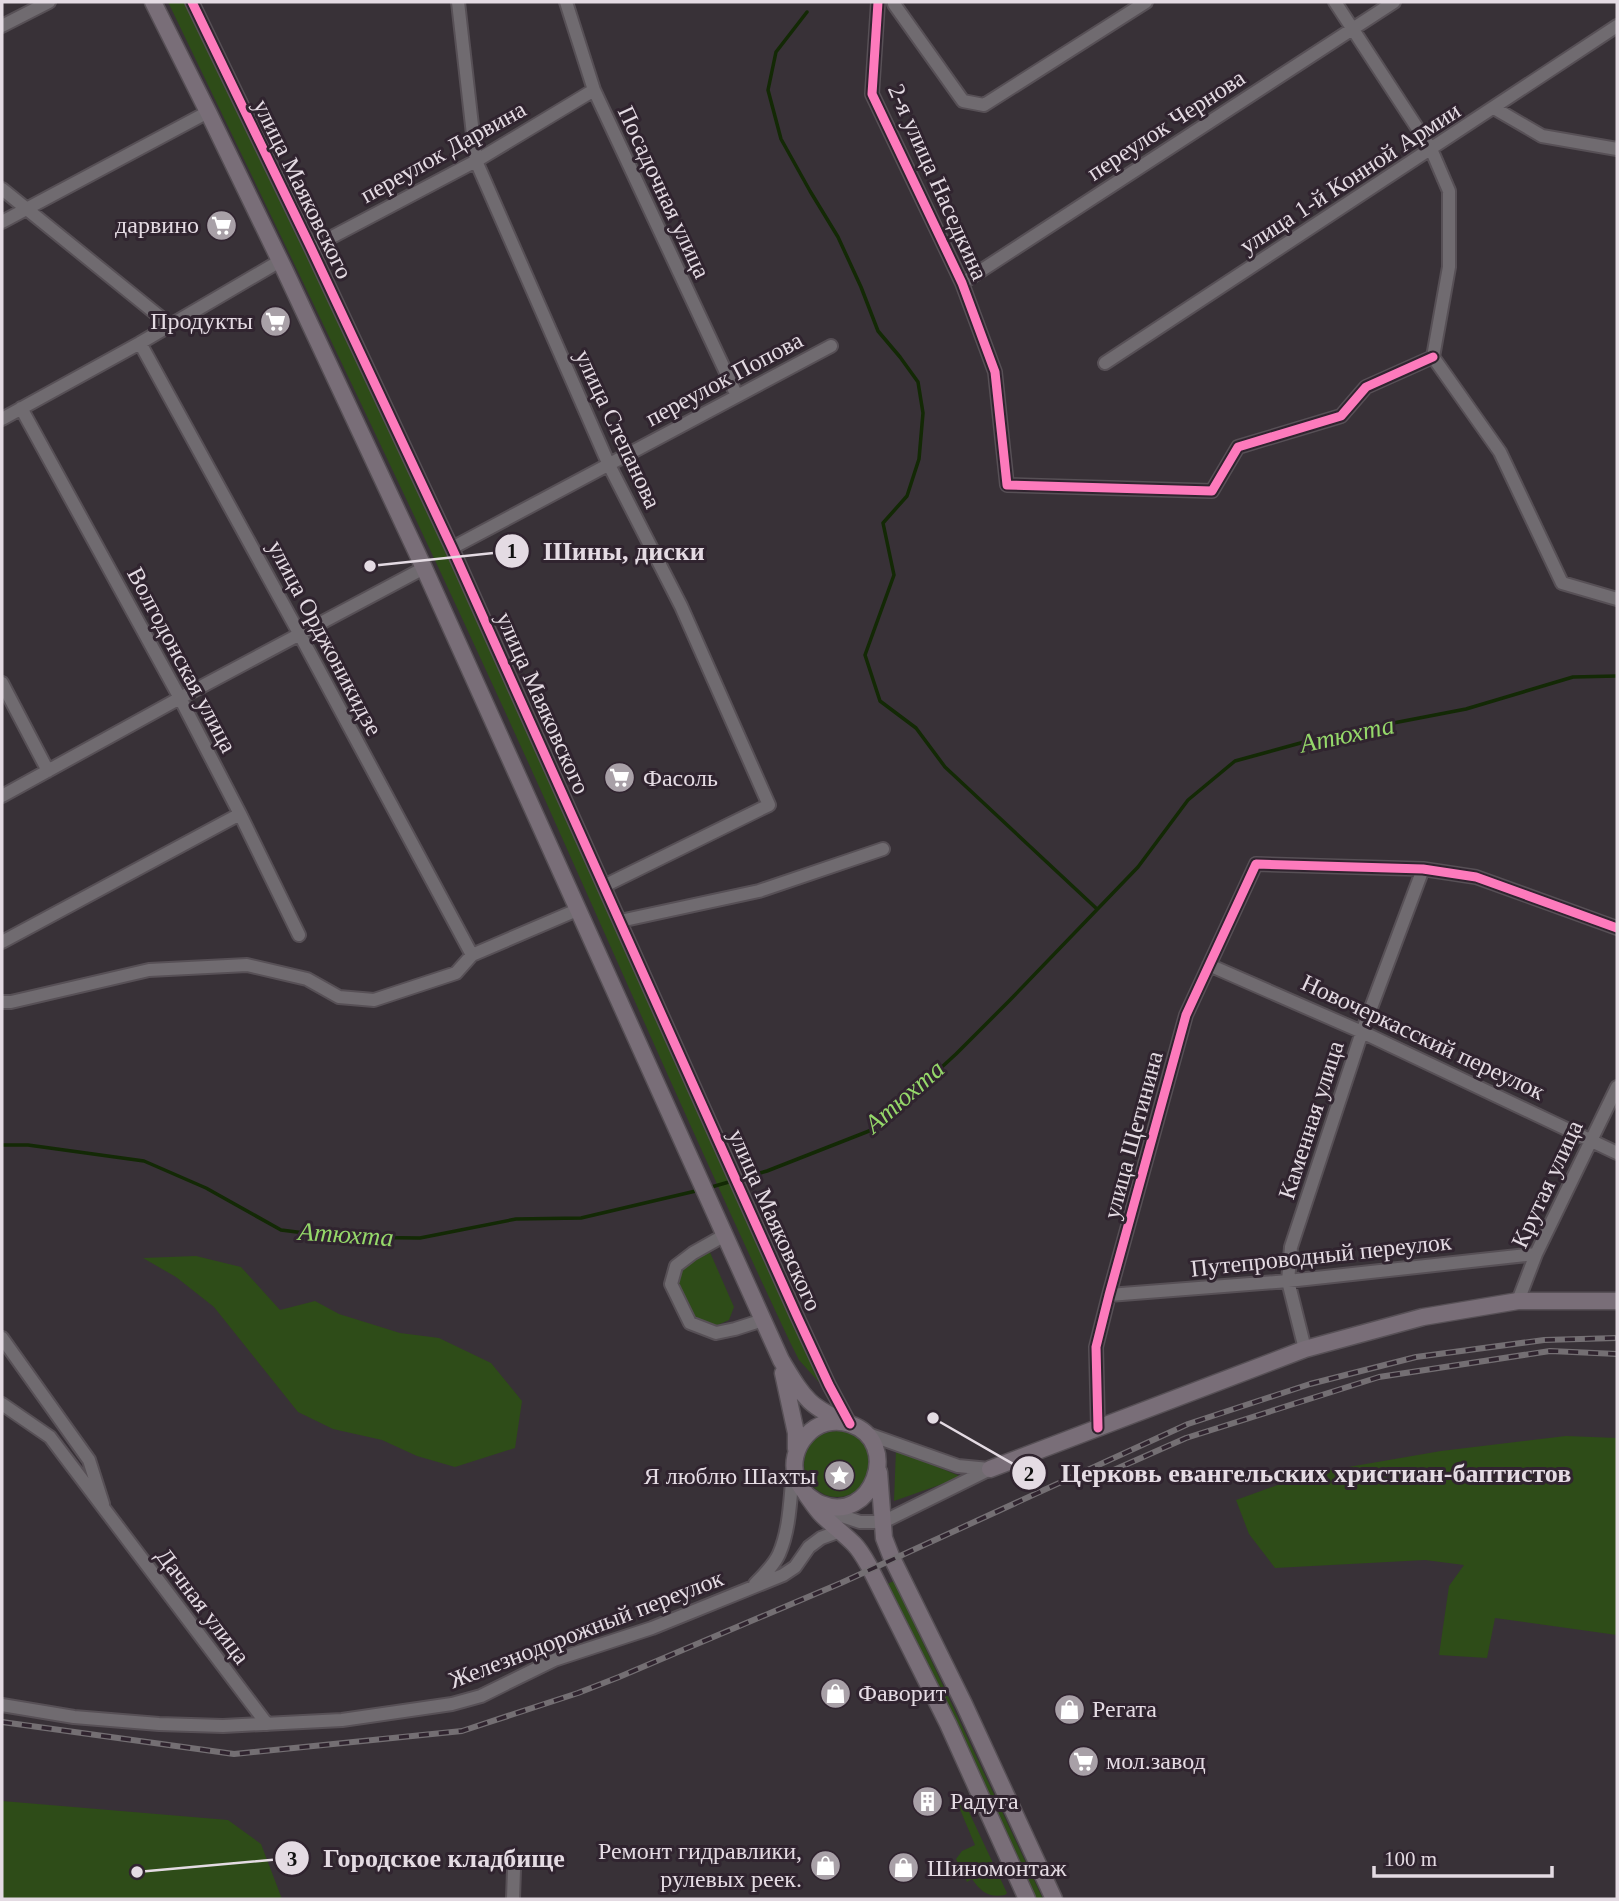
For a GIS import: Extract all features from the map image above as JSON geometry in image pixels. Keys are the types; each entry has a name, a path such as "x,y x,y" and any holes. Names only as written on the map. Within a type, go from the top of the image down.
{"main road":[{"path":"153,2 280,261 424,568 781,1360 802,1394 816,1408 865,1433 875,1446 884,1538 891,1556 964,1703 1054,1899"},
{"path":"989,1469 1305,1349 1423,1317 1518,1301 1617,1301"},
{"path":"781,1360 794,1424 797,1482 821,1515 856,1546 869,1566 948,1724 1027,1899"},
{"path":"795,1457 804,1436 819,1425 834,1422 850,1424"},
{"path":"807,1495 821,1504 837,1507 854,1503 868,1492 876,1479 878,1463"}],"street":[{"path":"2,26 49,2"},
{"name":"улица Маяковского","path":"192,2 452,548 829,1385 850,1424"},
{"name":"улица Степанова","path":"458,2 476,161 609,465 681,606 769,805 604,886"},
{"name":"Посадочная улица","path":"566,2 594,90 737,396"},
{"path":"888,2 963,101 984,105 1146,2"},
{"name":"2-я улица Наседкина","path":"888,2 872,94 962,283 995,372 1007,485 1212,491 1238,447 1341,416 1366,387 1433,358"},
{"path":"1335,2 1431,149 1449,191 1448,267 1433,358 1500,452 1562,583 1617,599"},
{"name":"переулок Чернова","path":"962,283 1394,2"},
{"name":"улица 1-й Конной Армии","path":"1105,363 1617,26"},
{"name":"переулок Дарвина","path":"311,248 476,161 594,90"},
{"path":"1494,108 1542,136 1617,149"},
{"path":"2,222 208,112"},
{"path":"2,189 170,325"},
{"path":"2,419 140,343 280,261"},
{"name":"улица Орджоникидзе","path":"140,343 472,955"},
{"name":"переулок Попова","path":"452,548 831,346"},
{"name":"Волгодонская улица","path":"21,408 180,698 299,935"},
{"path":"2,796 299,633 424,568"},
{"path":"2,682 48,771"},
{"path":"2,942 240,814"},
{"path":"620,921 759,891 883,849"},
{"name":"улица Щетинина","path":"1098,1428 1096,1347 1186,1015 1256,864 1423,869"},
{"path":"1423,869 1476,877 1617,928"},
{"name":"Каменная улица","path":"1305,1349 1288,1281 1291,1247 1362,1032 1423,869"},
{"path":"2,1002 149,970 247,965 307,979 339,997 374,1000 456,973 472,955 577,910"},
{"name":"Новочеркасский переулок","path":"1209,965 1362,1032 1617,1153"},
{"name":"Крутая улица","path":"1518,1301 1536,1254 1617,1087"},
{"path":"722,1230 676,1266 671,1284 690,1323 716,1333 763,1320"},
{"name":"Путепроводный переулок","path":"1109,1295 1288,1281 1536,1254"},
{"name":"Дачная улица","path":"2,1338 89,1460 107,1514"},
{"name":"Дачная улица","path":"2,1404 50,1437 267,1724"},
{"path":"865,1433 958,1466 989,1469"},
{"path":"752,1588 779,1555 786,1535 795,1457"},
{"path":"821,1504 860,1522 883,1522 989,1469"},
{"name":"Железнодорожный переулок","path":"2,1705 74,1717 223,1726 342,1720 452,1704 481,1696 554,1660 652,1629 783,1575 795,1567 809,1547 821,1538 840,1531"},
{"path":"513,1899 514,1869"}],"green space":[{"path":"168,2 184,2 398,446 825,1389 799,1360 789,1340 451,594"},
{"path":"709,1250 734,1307 729,1320 713,1327 692,1319 678,1288 678,1268"},
{"path":"196,1256 241,1267 280,1310 315,1301 339,1314 400,1333 439,1338 491,1363 522,1401 515,1448 455,1467 417,1456 382,1440 333,1429 298,1412 214,1307 176,1277 143,1258"},
{"path":"837,1431 860,1441 870,1464 860,1487 837,1497 814,1487 804,1464 814,1441"},
{"path":"1566,1436 1617,1438 1617,1635 1495,1618 1487,1658 1439,1655 1449,1586 1464,1565 1425,1560 1275,1568 1249,1534 1236,1500 1308,1474 1441,1451"},
{"path":"896,1450 962,1477 894,1501"},
{"path":"894,1581 1043,1899 1034,1899 887,1584"},
{"path":"961,1795 1007,1893 1005,1895 990,1895 982,1891 972,1879 967,1882 956,1859 962,1851 975,1845 956,1800"},
{"path":"2,1801 228,1820 261,1844 282,1899 2,1899"}],"waterway":[{"path":"807,12 776,52 768,90 781,139 838,237 878,331 918,382 923,413 919,459 907,496 883,523 894,575 865,655 880,701 916,728 945,767 1097,909"},
{"name":"Атюхта","path":"708,1188 767,1171 869,1131 956,1054 1009,1001 1138,867 1188,800 1235,761 1326,736 1466,709 1573,677 1617,676"},
{"name":"Атюхта","path":"2,1145 28,1145 144,1161 206,1188 281,1230 336,1237 420,1238 516,1219 581,1218 700,1190"}],"railway":[{"path":"2,1722 234,1754 462,1731 619,1677 841,1583 1188,1424 1310,1384 1416,1357 1544,1340 1617,1338"},
{"path":"1107,1473 1186,1438 1379,1377 1550,1351 1617,1354"}],"cycle path":[{"path":"192,2 452,548 797,1316 850,1424"},
{"path":"878,2 872,94 962,283 995,372 1007,485 1212,491 1238,447 1341,416 1366,387 1433,357"},
{"path":"1098,1428 1096,1347 1186,1015 1256,864 1423,869 1476,877 1617,928"}],"place":[{"name":"дарвино","path":"222,225"},
{"name":"Продукты","path":"276,321"},
{"name":"Шины, диски","path":"370,566"},
{"name":"Фасоль","path":"620,778"},
{"name":"Церковь евангельских христиан-баптистов","path":"933,1418"},
{"name":"Я люблю Шахты","path":"839,1476"},
{"name":"Фаворит","path":"835,1693"},
{"name":"Регата","path":"1069,1709"},
{"name":"мол.завод","path":"1083,1761"},
{"name":"Радуга","path":"927,1801"},
{"name":"Ремонт гидравлики, рулевых реек.","path":"825,1865"},
{"name":"Шиномонтаж","path":"904,1868"},
{"name":"Городское кладбище","path":"137,1872"}]}
